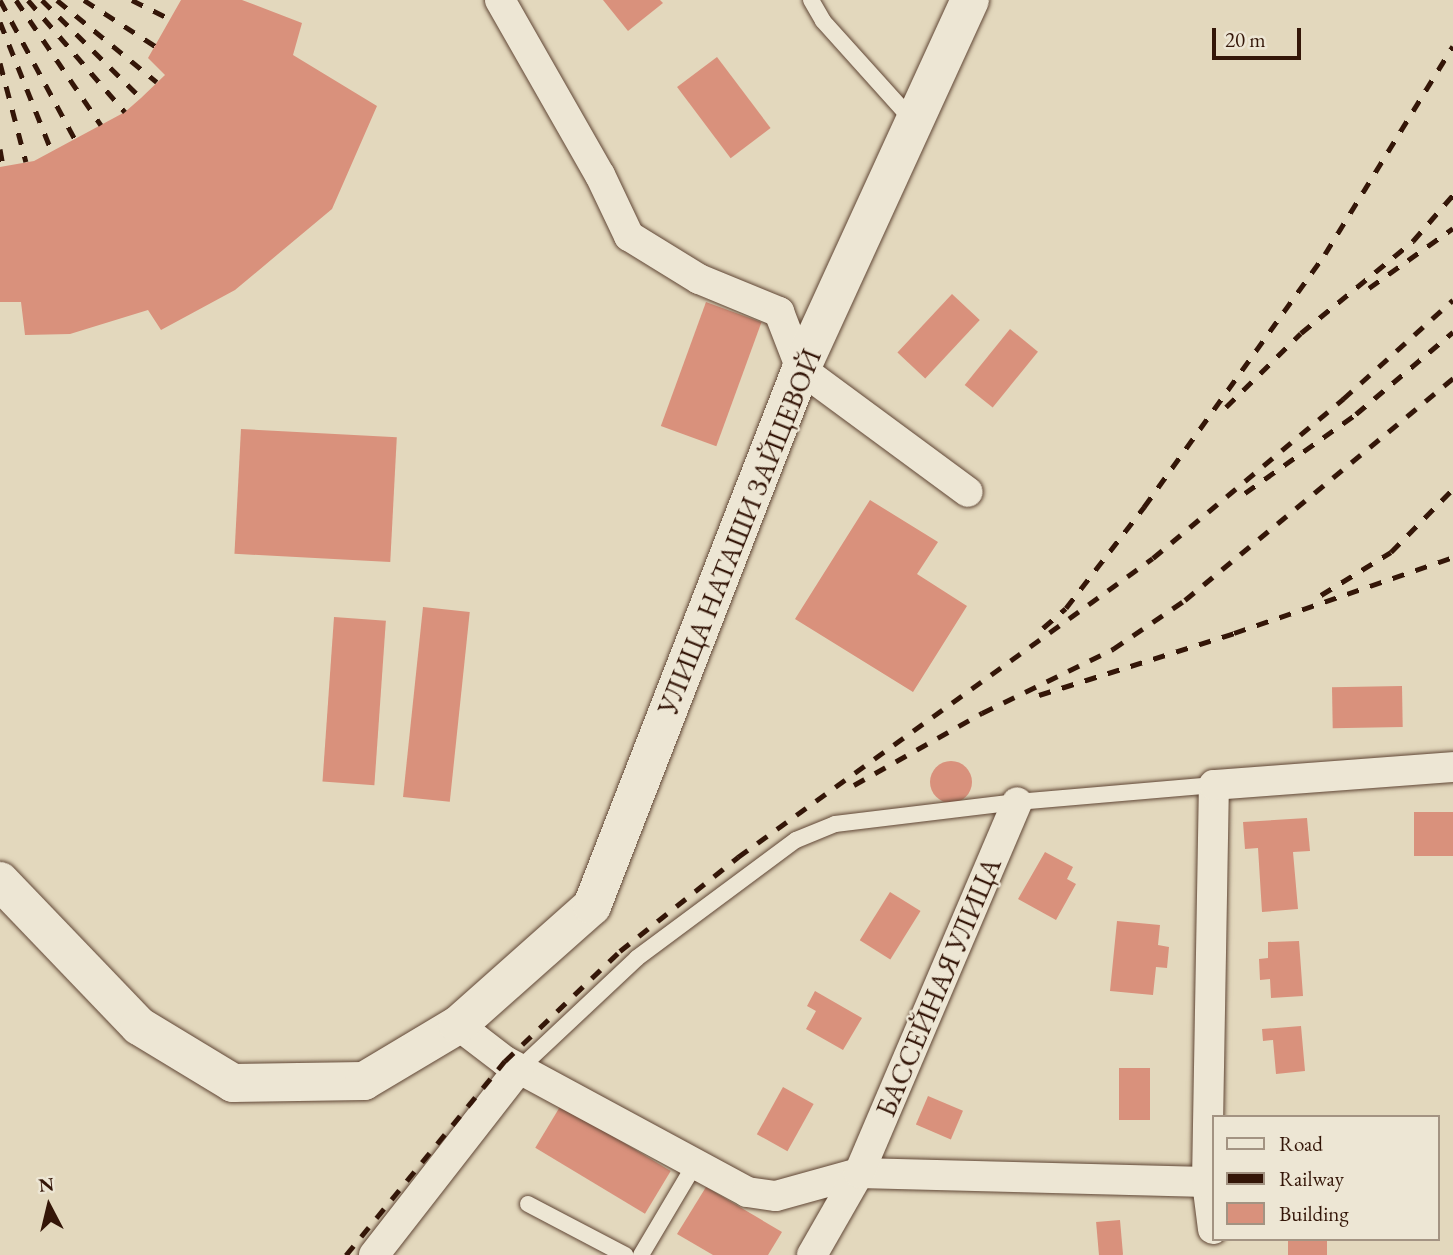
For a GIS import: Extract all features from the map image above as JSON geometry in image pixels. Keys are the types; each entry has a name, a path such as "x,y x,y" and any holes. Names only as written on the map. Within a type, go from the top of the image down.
{"street":[{"path":"500,0 600,175 629,236 699,279 779,312 801,369 968,492"},
{"name":"УЛИЦА НАТАШИ ЗАЙЦЕВОЙ","path":"0,881 139,1026 233,1083 364,1081 458,1025 592,906 801,369 970,0"},
{"path":"1212,1222 1206,1182 1214,785 1453,767"},
{"name":"БАССЕЙНАЯ УЛИЦА","path":"812,1255 859,1173 1017,802"},
{"path":"458,1025 519,1069 747,1192 776,1196 859,1173 1206,1182"},
{"path":"374,1255 519,1069"}],"lane":[{"path":"811,0 823,21 914,122"},
{"path":"519,1069 637,958 796,840 835,824 1017,802 1214,785"},
{"path":"641,1255 695,1164"},
{"path":"528,1204 625,1255"}],"building":[{"path":"181,0 242,0 302,23 293,55 377,106 332,209 235,290 161,330 148,310 70,334 25,335 21,302 0,302 0,167 34,161 125,112 141,98 165,75 148,58"},
{"path":"603,0 660,0 663,3 628,31"},
{"path":"717,57 771,128 731,158 677,87"},
{"path":"952,294 980,320 925,378 897,353"},
{"path":"706,302 761,322 716,446 661,426"},
{"path":"1010,329 1038,352 993,408 965,385"},
{"path":"241,429 397,437 390,562 234,554"},
{"path":"870,500 938,542 917,574 967,606 913,692 795,619"},
{"path":"423,607 470,612 450,802 403,797"},
{"path":"334,617 386,621 374,785 322,782"},
{"path":"1402,686 1403,727 1333,728 1332,687"},
{"path":"951,761 966,767 972,782 966,797 951,803 936,797 930,782 936,767"},
{"path":"1414,812 1453,812 1453,856 1414,856"},
{"path":"1307,818 1310,851 1293,852 1298,909 1262,912 1258,848 1245,849 1243,822"},
{"path":"1045,852 1073,867 1067,879 1076,884 1056,920 1018,899"},
{"path":"890,892 921,911 890,959 860,940"},
{"path":"1117,921 1160,925 1158,945 1169,947 1167,968 1156,967 1153,995 1110,991"},
{"path":"1299,941 1303,996 1271,998 1270,979 1260,980 1259,959 1268,958 1268,942"},
{"path":"815,991 862,1018 843,1050 806,1029 816,1011 807,1006"},
{"path":"1301,1026 1305,1071 1276,1074 1273,1040 1263,1041 1262,1029"},
{"path":"1119,1068 1150,1068 1150,1120 1119,1120"},
{"path":"783,1087 814,1104 787,1151 757,1134"},
{"path":"928,1096 963,1111 951,1139 916,1125"},
{"path":"561,1105 671,1171 645,1214 535,1148"},
{"path":"706,1187 782,1232 768,1255 713,1255 677,1234"},
{"path":"1120,1220 1123,1255 1099,1255 1096,1222"},
{"path":"1288,1241 1327,1241 1327,1255 1288,1255"}],"railway":[{"path":"0,0 75,139"},
{"path":"16,0 101,125"},
{"path":"28,0 125,112"},
{"path":"42,0 141,98"},
{"path":"57,0 157,82"},
{"path":"84,0 155,46"},
{"path":"132,0 170,19"},
{"path":"0,22 52,152"},
{"path":"1043,628 1066,608 1144,507 1325,254 1453,46"},
{"path":"0,63 26,162"},
{"path":"0,149 3,166"},
{"path":"1226,407 1301,333 1413,241 1453,195"},
{"path":"1369,288 1453,228"},
{"path":"346,1255 505,1061 620,951 738,857 1153,558 1343,399 1453,300"},
{"path":"1245,493 1356,414 1453,332"},
{"path":"854,785 982,713 1113,649 1185,600 1453,378"},
{"path":"1321,595 1391,552 1453,489"},
{"path":"1039,695 1234,633 1453,557"}]}
